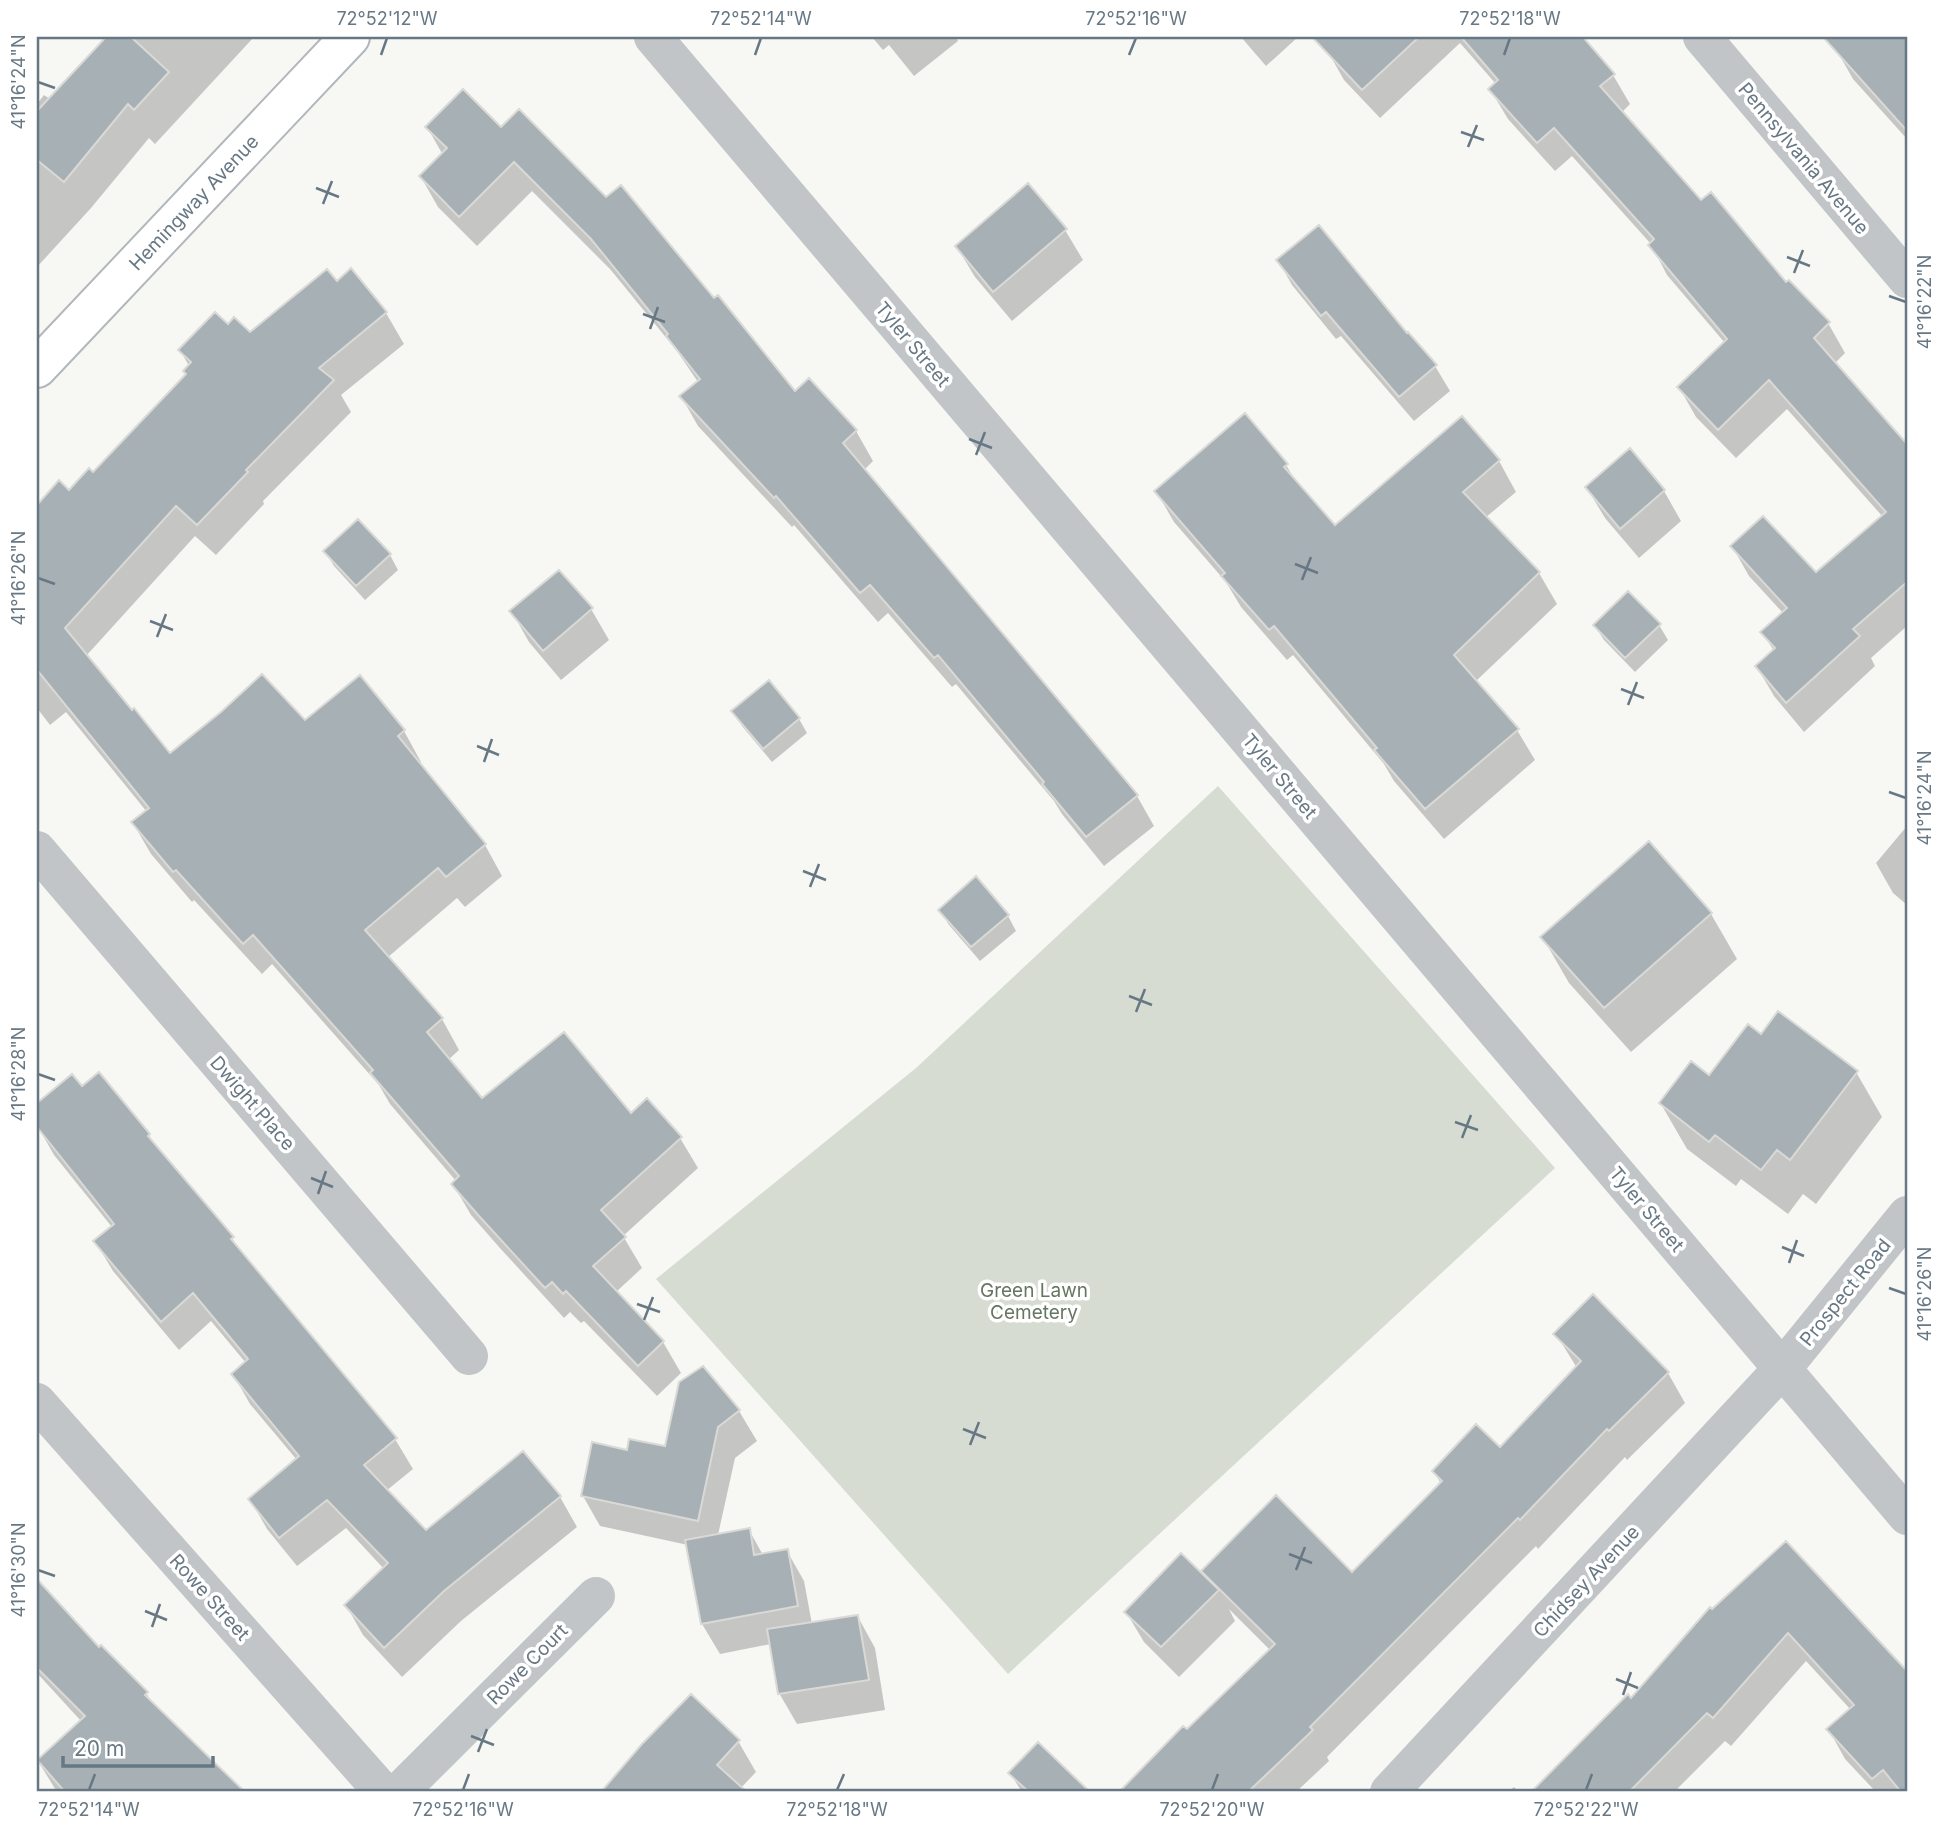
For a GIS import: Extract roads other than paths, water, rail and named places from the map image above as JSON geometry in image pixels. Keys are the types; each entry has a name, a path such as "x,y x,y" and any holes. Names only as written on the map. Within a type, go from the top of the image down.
{"main road":[{"name":"Hemingway Avenue","path":"37,368 350,37"}],"street":[{"name":"Tyler Street","path":"653,37 1907,1516"},
{"name":"Pennsylvania Avenue","path":"1702,37 1907,279"},
{"name":"Dwight Place","path":"37,850 469,1356"},
{"name":"Prospect Road","path":"1783,1369 1907,1216"},
{"name":"Chidsey Avenue","path":"1389,1792 1783,1369"},
{"name":"Rowe Street","path":"37,1402 383,1792"},
{"name":"Rowe Court","path":"399,1792 596,1596"}],"park label":[{"name":"Green Lawn Cemetery","path":"1034,1301"}]}
